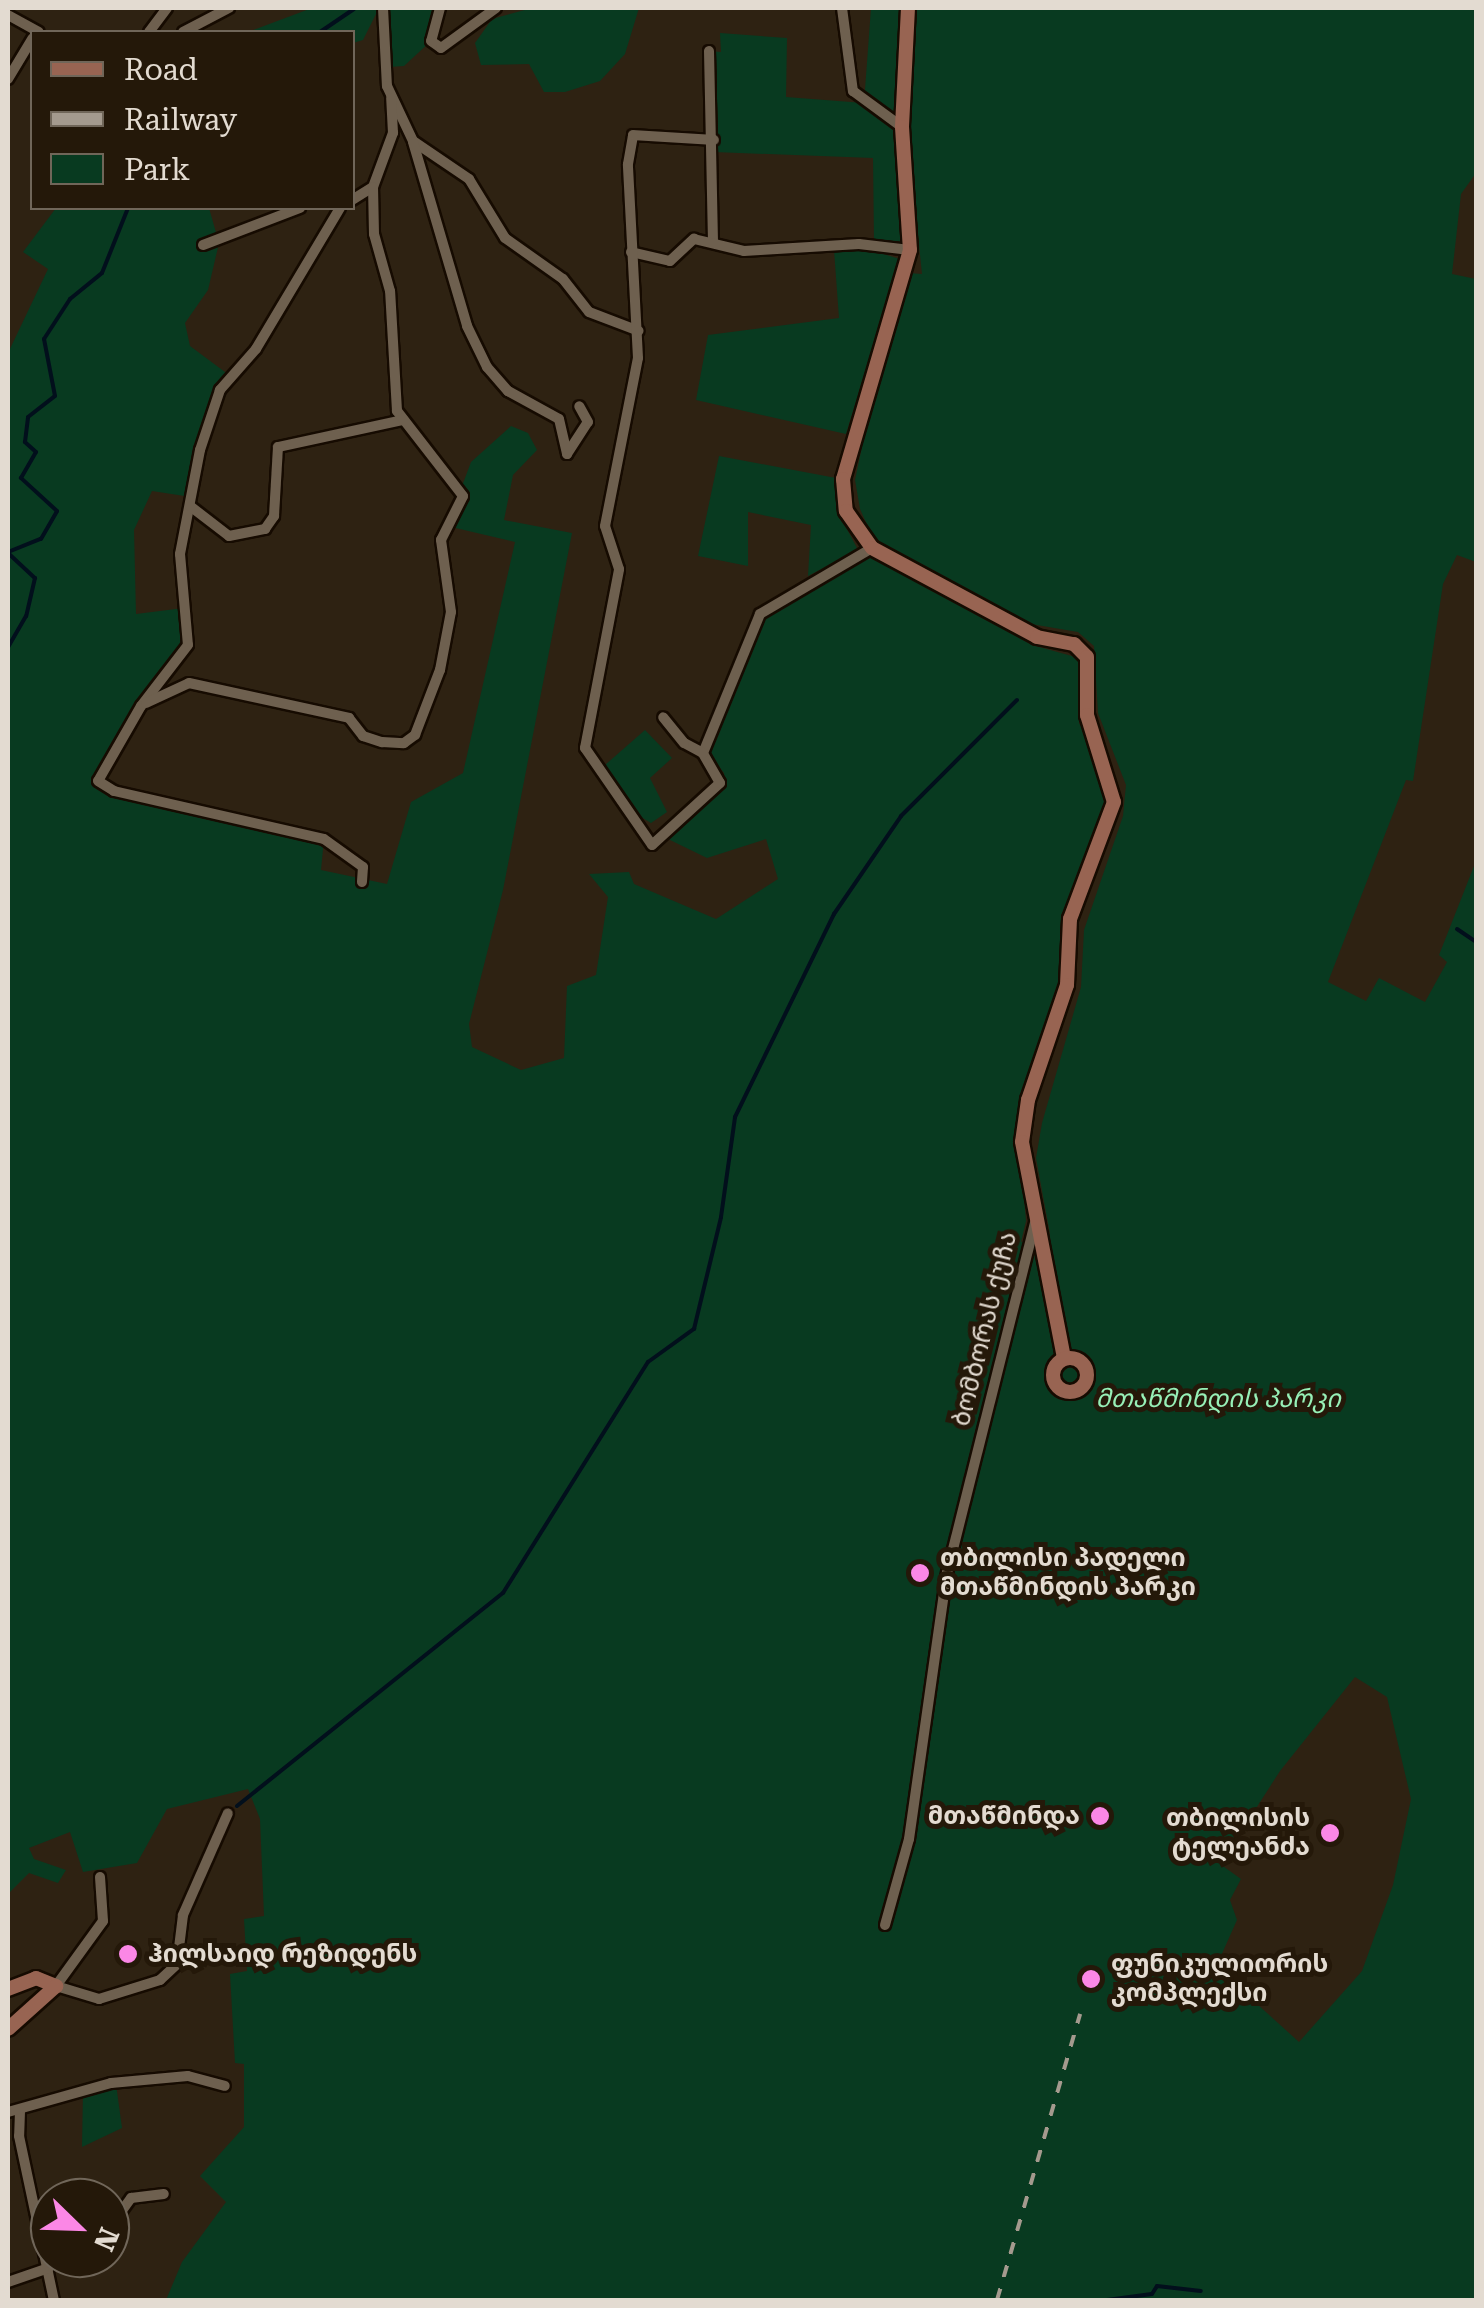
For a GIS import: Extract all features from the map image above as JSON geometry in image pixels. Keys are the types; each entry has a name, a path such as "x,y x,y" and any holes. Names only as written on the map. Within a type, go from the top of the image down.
{"street":[{"path":"150,30 167,8"},
{"path":"186,30 229,8"},
{"path":"141,706 190,682 349,718 367,739 411,740 440,670 450,612 441,540 462,496 462,486 424,453 403,420 373,188 393,134 392,98 383,67 384,8"},
{"path":"440,8 430,41 441,48 496,8"},
{"path":"842,8 853,92 902,128"},
{"name":"ბომბორას ქუჩა","path":"884,1925 909,1839 947,1573 1036,1223 1023,1121 1066,985 1070,919 1114,802 1087,716 1087,658 1074,644 1037,637 872,548 858,536 846,511 843,479 910,250 902,128 908,8"},
{"path":"8,15 35,30"},
{"path":"8,79 30,42"},
{"path":"709,51 714,140 713,240"},
{"path":"392,98 406,115 467,326 486,367 508,392 559,419 566,454 589,418 580,406"},
{"path":"663,717 684,743 702,754 719,774 719,788 650,846 586,748 619,569 605,526 639,330 628,164 633,134 714,140"},
{"path":"413,141 469,179 505,238 564,280 588,312 639,330"},
{"path":"355,198 373,188"},
{"path":"203,245 295,210"},
{"path":"339,210 256,349 220,390 180,554 188,645 141,706 98,781 324,839 362,867 362,882"},
{"path":"631,252 670,260 691,240 713,240 744,251 858,244 910,250"},
{"path":"190,506 229,536 265,529 274,516 278,447 403,420"},
{"path":"702,754 760,614 872,548"},
{"path":"1036,1223 1064,1359"},
{"path":"8,1989 36,1978 99,1999 160,1980 178,1964 182,1915 228,1813"},
{"path":"8,2029 56,1986 103,1921 100,1878"},
{"path":"8,2112 111,2083 188,2076 226,2086"},
{"path":"20,2111 19,2136 30,2195"},
{"path":"130,2199 164,2194"}],"green space":[{"path":"312,8 379,8 363,40 355,42 355,30 253,30"},
{"path":"389,8 435,8 431,41 404,66 389,67"},
{"path":"532,8 639,8 625,54 600,81 565,92 544,92 529,64 481,65 475,43 492,19"},
{"path":"871,8 902,8 895,148 905,244 874,242 873,158 714,152 709,51 721,52 720,33 787,38 786,97 864,103"},
{"name":"მთაწმინდის პარკი","path":"916,8 1476,8 1476,173 1461,194 1452,274 1476,279 1476,562 1457,555 1443,584 1413,781 1406,780 1328,982 1366,1001 1379,978 1425,1002 1447,962 1439,955 1476,861 1476,2300 166,2300 182,2262 226,2202 200,2176 244,2127 244,2064 235,2063 230,1974 247,1971 244,1919 264,1916 260,1819 248,1789 167,1809 137,1863 83,1872 70,1832 29,1848 34,1859 66,1870 58,1883 29,1873 8,1894 8,353 48,269 23,252 54,210 210,210 219,243 208,290 185,323 190,346 229,375 191,497 152,491 134,530 136,614 184,608 188,636 98,781 114,791 324,839 321,870 387,884 411,802 463,773 515,542 447,526 471,462 511,426 528,433 537,450 513,475 504,520 572,533 503,890 469,1024 472,1047 521,1070 564,1058 567,986 596,975 608,897 589,874 629,872 634,884 716,919 778,879 766,839 707,858 668,839 725,788 724,773 708,753 755,628 766,614 870,553 1032,645 1079,658 1079,723 1096,751 1107,812 1069,901 1062,982 1018,1127 1026,1221 1021,1242 1050,1234 1036,1158 1042,1123 1081,987 1084,930 1123,816 1126,785 1098,713 1094,646 1078,632 1031,624 899,559 874,540 860,509 855,480 868,418 908,273 922,274 907,128","holes":["1355,1677 1387,1697 1411,1799 1393,1885 1362,1971 1299,2042 1216,1967 1237,1920 1230,1900 1241,1879 1220,1864 1280,1771"]},
{"path":"860,247 900,259 846,434 696,400 708,335 839,318 834,250"},
{"path":"719,456 836,478 838,512 858,550 808,576 811,525 748,512 748,566 698,556"},
{"path":"645,730 672,758 650,778 667,812 651,823 636,814 605,765"},
{"path":"116,2084 122,2128 82,2147 83,2092"}],"waterway":[{"path":"323,30 354,9"},
{"path":"8,552 41,539 57,511 21,478 36,452 25,442 28,417 55,396 44,339 70,299 102,273 127,210"},
{"path":"8,553 35,578 26,616 8,647"},
{"path":"237,1806 503,1593 648,1362 694,1329 721,1217 735,1117 834,914 901,816 1017,700"},
{"path":"1457,929 1476,942"},
{"path":"1107,2300 1152,2294 1157,2286 1201,2291"}],"railway":[{"path":"997,2300 1080,2014"}],"place":[{"name":"თბილისი პადელი მთაწმინდის პარკი","path":"920,1573"},
{"name":"მთაწმინდა","path":"1100,1816"},
{"name":"თბილისის ტელეანძა","path":"1330,1833"},
{"name":"ჰილსაიდ რეზიდენს","path":"128,1954"},
{"name":"ფუნიკულიორის კომპლექსი","path":"1091,1979"}]}
